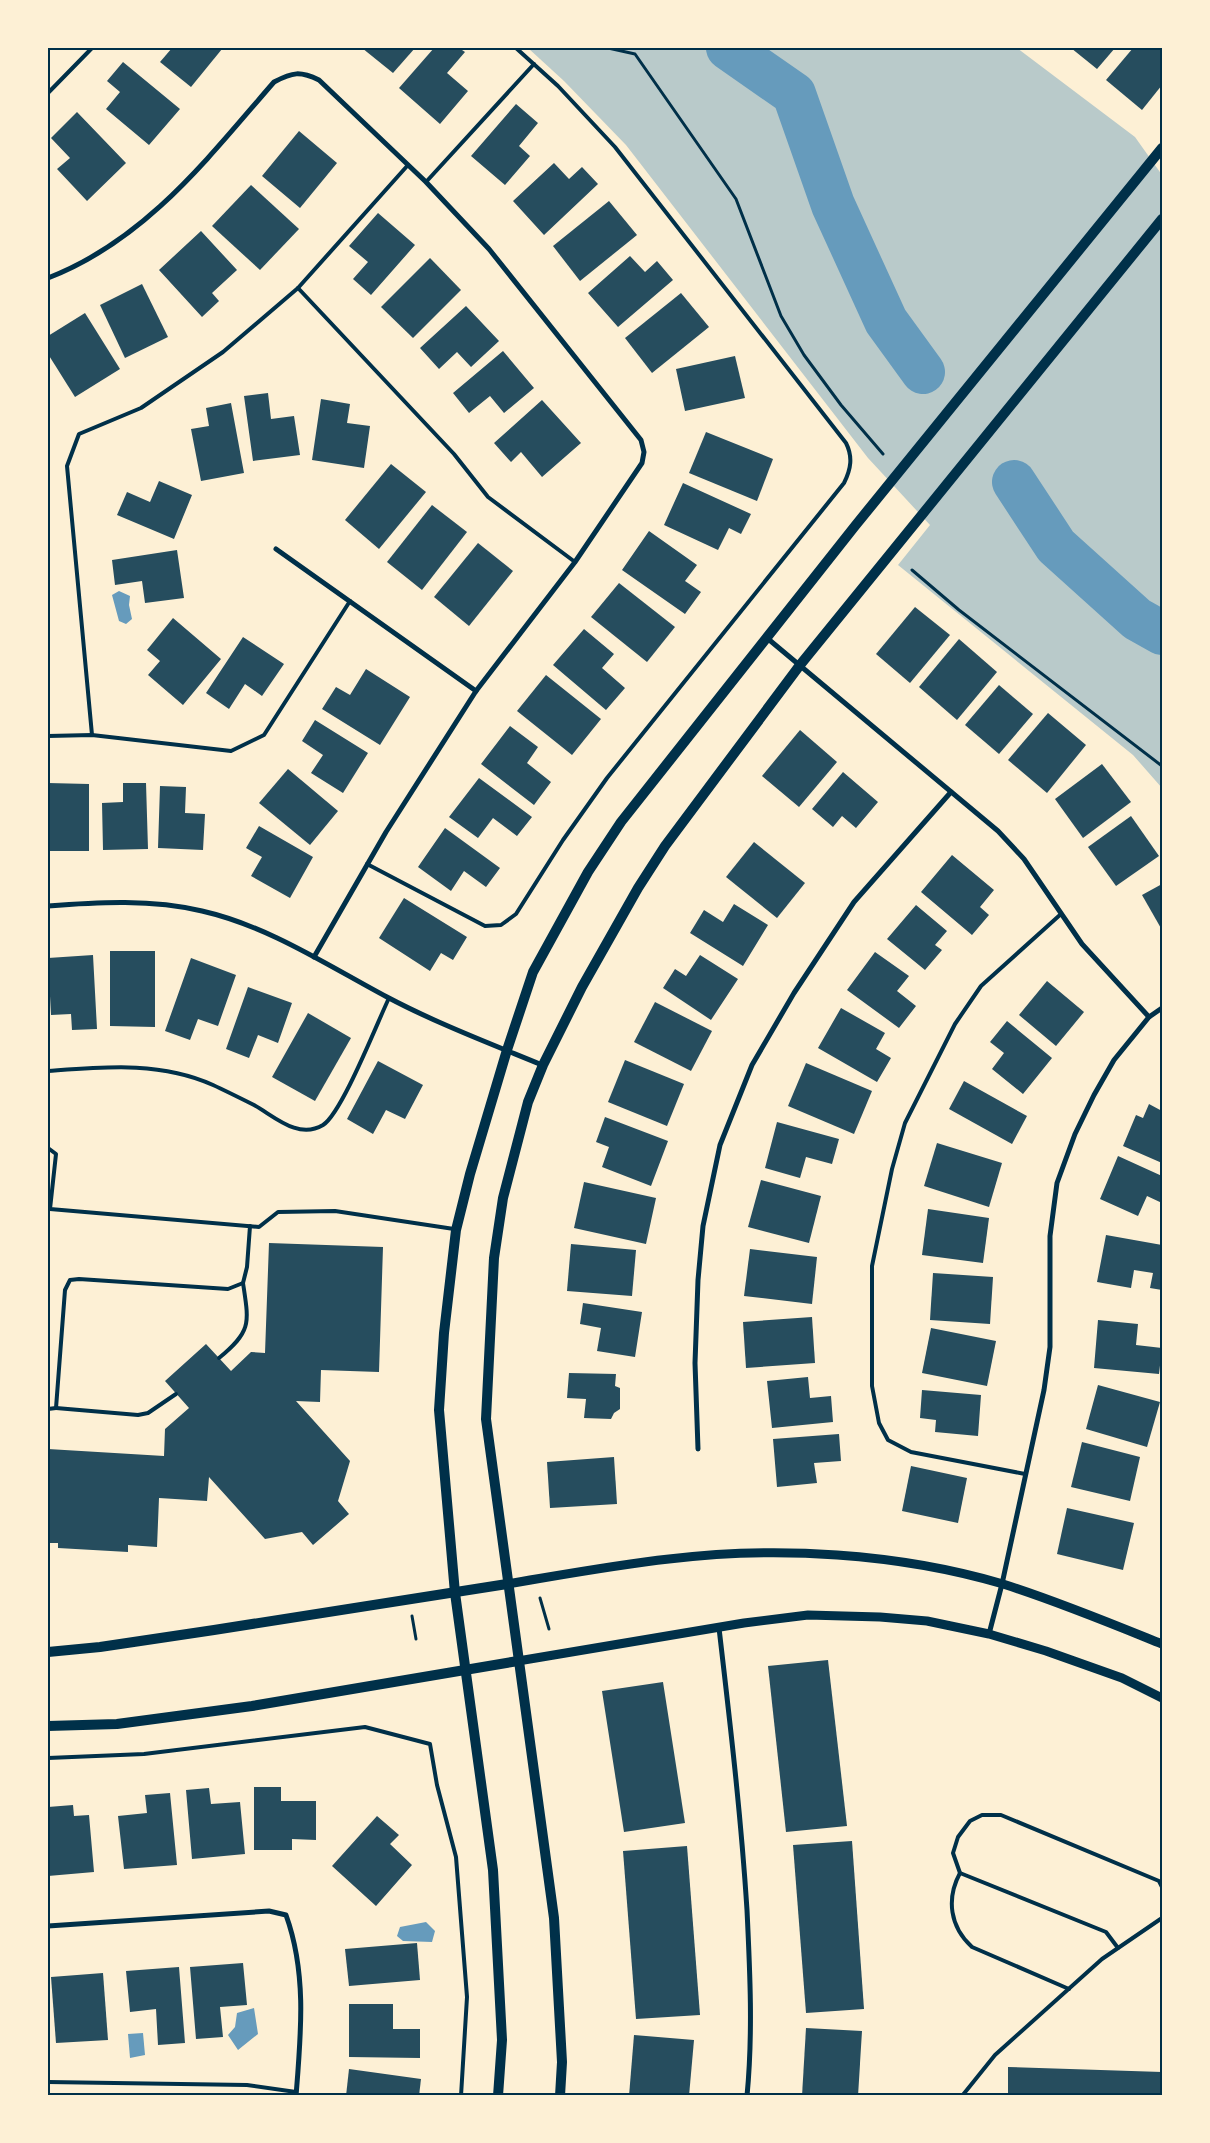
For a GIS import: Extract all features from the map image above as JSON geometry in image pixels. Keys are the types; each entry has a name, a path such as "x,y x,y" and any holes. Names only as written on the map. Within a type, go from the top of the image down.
{"main road":[{"path":"498,2096 502,2040 493,1870 455,1592 439,1410 444,1333 456,1230 506,1050 533,972 588,872 621,822 766,638 1162,148"},
{"path":"560,2096 562,2062 554,1918 486,1418 494,1258 503,1198 528,1102 543,1065 582,987 624,912 665,846 800,665 1162,219"},
{"path":"48,1652 100,1647 508,1584"},
{"path":"48,1726 117,1724 165,1718 305,1698 518,1661"}],"street":[{"path":"48,278 100,252 141,223 190,178 274,82 289,74 305,73 319,80 408,164 489,248 641,440 644,452 642,464 575,562 476,691 386,832 314,957"},
{"path":"276,549 476,691"},
{"path":"766,638 998,831 1024,858 1082,944 1149,1017"},
{"path":"698,1449 695,1363 698,1280 703,1226 720,1145 752,1065 794,993 854,902 951,792"},
{"path":"48,906 93,903 163,905 202,911 238,922 314,957 389,998 543,1065"},
{"path":"989,1634 1002,1584 1044,1390 1050,1348 1050,1236 1057,1183 1075,1134 1114,1060 1149,1017 1162,1008"},
{"path":"508,1584 669,1559 762,1553 844,1556 889,1561 960,1573 1002,1584 1162,1644"},
{"path":"518,1661 808,1615 928,1621 989,1634 1046,1651 1122,1678 1162,1698"},
{"path":"720,1628 742,1846 747,1920 750,2016 750,2065 747,2096"},
{"path":"48,1926 269,1911 286,1914 295,1938 302,2002 296,2094"}],"lane":[{"path":"48,93 92,48"},
{"path":"368,864 485,926 501,925 516,914 563,840 607,778 844,483 849,472 851,452 846,443 615,147 558,86 516,48"},
{"path":"426,182 534,64"},
{"path":"92,735 67,466 79,434 142,408 223,352 298,288 408,164"},
{"path":"298,288 454,454 488,497 575,562"},
{"path":"48,736 92,735 231,751 264,735 350,600"},
{"path":"1025,1474 911,1452 888,1440 879,1423 872,1386 872,1266 892,1169 905,1123 955,1024 981,986 1060,914"},
{"path":"48,1071 126,1066 176,1073 211,1084 255,1106 287,1126 304,1129 320,1127 331,1119 350,1084 389,998"},
{"path":"48,1148 56,1154 50,1209 250,1226 258,1226 278,1212 335,1210 456,1230"},
{"path":"219,1358 237,1342 245,1328 248,1316 243,1283 247,1266 250,1226"},
{"path":"56,1408 66,1290 70,1280 79,1279 228,1289 243,1283"},
{"path":"48,1409 56,1408 138,1415 148,1413 176,1394"},
{"path":"48,1758 144,1754 365,1727 430,1744 436,1785 456,1857 467,1997 461,2096"},
{"path":"1069,1989 972,1947 963,1938 951,1904 953,1886 960,1873 953,1853 958,1837 970,1821 982,1815 1001,1815 1159,1881 1162,1887"},
{"path":"960,1873 1106,1932 1118,1948"},
{"path":"962,2096 995,2055 1102,1959 1162,1918"},
{"path":"48,2082 247,2085 296,2094"}],"path":[{"path":"608,48 635,54 736,199 781,316 804,355 883,454"},
{"path":"912,570 966,616 1162,766"},
{"path":"540,1598 550,1629"},
{"path":"411,1614 416,1639"}],"shaded area":[{"path":"528,48 1017,48 1135,137 1162,175 1162,788 1133,755 898,565 930,525 868,458 626,145 564,81"}],"water":[{"path":"119,591 130,596 129,605 132,619 126,624 119,621 112,595"},
{"path":"426,1922 435,1931 432,1942 403,1941 397,1936 400,1927"},
{"path":"254,2008 258,2034 238,2050 228,2035 235,2027 237,2013"},
{"path":"143,2033 145,2055 130,2058 128,2034"}],"building":[{"path":"172,48 222,49 191,87 160,62"},
{"path":"362,48 415,48 393,73"},
{"path":"434,48 459,48 465,52 447,73 468,91 440,124 399,88"},
{"path":"1071,48 1115,48 1097,69"},
{"path":"1133,48 1162,48 1162,85 1142,110 1106,80"},
{"path":"123,62 180,109 149,145 106,109 120,92 107,81"},
{"path":"516,104 538,123 519,146 530,156 505,185 471,156"},
{"path":"77,112 126,163 87,201 57,169 70,158 51,138"},
{"path":"299,131 337,163 300,208 262,176"},
{"path":"554,163 569,179 582,167 598,184 544,235 513,201"},
{"path":"251,185 299,229 260,270 212,226"},
{"path":"609,201 637,235 580,281 553,246"},
{"path":"378,213 415,245 371,295 353,279 368,262 349,246"},
{"path":"201,231 237,270 212,293 219,301 202,317 159,270"},
{"path":"630,256 645,272 657,261 673,280 618,327 588,293"},
{"path":"430,258 461,290 413,338 381,307"},
{"path":"142,284 168,337 125,358 100,305"},
{"path":"681,293 709,327 652,373 625,338"},
{"path":"466,306 499,341 471,367 457,352 439,369 420,348"},
{"path":"85,313 120,369 75,397 48,354 48,336"},
{"path":"503,351 534,388 504,413 490,396 469,413 453,393"},
{"path":"735,356 745,398 685,411 676,369"},
{"path":"268,393 271,419 294,416 300,455 253,461 244,396"},
{"path":"321,399 350,404 347,423 370,426 364,468 312,460"},
{"path":"542,400 581,443 542,477 521,452 511,462 494,443"},
{"path":"231,403 244,473 201,481 191,429 209,426 206,408"},
{"path":"706,432 773,459 757,501 689,473"},
{"path":"391,464 426,492 379,549 345,520"},
{"path":"159,481 192,495 174,539 117,515 127,492 150,502"},
{"path":"683,483 751,514 741,534 729,528 718,550 664,525"},
{"path":"432,505 467,532 422,590 387,562"},
{"path":"649,531 697,565 685,581 701,592 685,614 622,570"},
{"path":"478,543 513,571 469,626 434,597"},
{"path":"177,550 184,598 145,603 142,581 115,585 112,560"},
{"path":"619,583 675,627 647,662 591,617"},
{"path":"915,607 950,635 910,683 876,654"},
{"path":"173,618 221,659 183,705 148,675 160,661 147,650"},
{"path":"584,629 614,654 602,668 625,688 606,710 553,665"},
{"path":"243,637 284,664 262,696 245,684 229,709 206,693"},
{"path":"959,639 997,672 957,720 919,687"},
{"path":"366,669 410,697 380,745 322,709 336,687 350,695"},
{"path":"546,675 601,719 572,755 517,711"},
{"path":"999,685 1033,714 999,754 965,725"},
{"path":"1048,713 1086,745 1047,793 1008,760"},
{"path":"315,720 368,753 343,793 311,773 323,755 302,741"},
{"path":"510,726 538,747 527,763 551,782 534,805 481,764"},
{"path":"800,730 837,762 799,807 762,776"},
{"path":"1102,764 1131,802 1083,838 1055,799"},
{"path":"288,769 338,811 310,845 259,803"},
{"path":"843,772 878,802 856,828 842,816 833,827 812,809"},
{"path":"479,778 532,817 517,836 493,818 478,838 449,817"},
{"path":"48,783 89,784 89,851 48,851"},
{"path":"123,783 146,783 148,849 103,850 102,803 123,802"},
{"path":"160,786 186,787 185,813 205,814 203,850 158,848"},
{"path":"1131,816 1159,856 1116,886 1088,847"},
{"path":"259,826 313,857 290,898 251,876 262,857 246,848"},
{"path":"445,828 500,868 486,887 464,871 451,891 418,867"},
{"path":"754,842 805,883 777,918 726,877"},
{"path":"952,855 994,890 980,907 989,915 972,935 921,892"},
{"path":"1162,884 1162,930 1142,895"},
{"path":"404,898 467,937 453,960 441,953 430,971 379,938"},
{"path":"734,904 768,925 743,966 690,933 704,910 723,922"},
{"path":"916,905 947,931 935,945 942,950 925,970 887,939"},
{"path":"110,951 155,951 155,1027 110,1026"},
{"path":"875,952 909,976 897,991 916,1006 899,1028 847,990"},
{"path":"93,955 97,1029 72,1030 71,1014 51,1015 48,958"},
{"path":"700,955 738,979 711,1020 663,988 675,969 686,976"},
{"path":"191,958 236,975 218,1026 198,1019 190,1040 165,1031"},
{"path":"1047,981 1084,1012 1056,1046 1019,1015"},
{"path":"248,987 292,1003 278,1043 258,1035 249,1058 226,1049"},
{"path":"655,1002 712,1031 691,1071 634,1042"},
{"path":"841,1008 885,1033 876,1049 891,1058 877,1082 818,1048"},
{"path":"308,1013 351,1038 315,1101 272,1077"},
{"path":"1007,1021 1052,1058 1023,1094 992,1069 1004,1053 990,1042"},
{"path":"625,1060 684,1084 667,1126 608,1102"},
{"path":"378,1061 423,1085 405,1119 386,1110 373,1134 347,1119"},
{"path":"806,1063 872,1091 854,1134 788,1106"},
{"path":"964,1081 1027,1116 1012,1144 949,1109"},
{"path":"1149,1104 1162,1111 1162,1163 1123,1146 1136,1115 1143,1118"},
{"path":"605,1117 668,1141 651,1186 602,1167 609,1147 596,1142"},
{"path":"777,1122 839,1139 832,1164 806,1157 800,1178 765,1168"},
{"path":"937,1143 1002,1163 989,1207 924,1186"},
{"path":"1118,1156 1162,1176 1162,1203 1147,1196 1138,1216 1100,1199"},
{"path":"761,1180 821,1196 809,1243 748,1227"},
{"path":"584,1182 656,1198 646,1244 574,1228"},
{"path":"928,1209 989,1218 983,1263 922,1255"},
{"path":"1106,1235 1162,1245 1162,1290 1150,1288 1153,1273 1134,1270 1131,1288 1097,1282"},
{"path":"269,1243 383,1247 379,1372 321,1370 320,1402 296,1401 350,1461 338,1501 349,1514 313,1545 302,1532 265,1539 209,1477 207,1501 159,1498 157,1547 128,1545 128,1552 58,1548 58,1543 48,1543 48,1449 164,1456 165,1429 189,1408 165,1381 206,1344 231,1371 251,1352 265,1353"},
{"path":"571,1244 636,1250 632,1296 567,1291"},
{"path":"750,1249 817,1257 812,1304 744,1296"},
{"path":"933,1273 993,1277 990,1324 930,1320"},
{"path":"583,1303 642,1312 635,1357 597,1351 601,1328 580,1324"},
{"path":"812,1317 815,1363 746,1368 743,1322"},
{"path":"1098,1320 1138,1324 1136,1345 1162,1348 1159,1374 1094,1368"},
{"path":"931,1328 996,1341 987,1386 922,1373"},
{"path":"569,1373 616,1374 615,1386 620,1388 620,1409 614,1413 611,1419 584,1418 586,1399 567,1398"},
{"path":"808,1377 810,1398 831,1396 833,1422 772,1428 767,1381"},
{"path":"1098,1385 1160,1402 1147,1447 1086,1429"},
{"path":"922,1390 981,1395 978,1436 935,1432 936,1420 920,1418"},
{"path":"839,1434 841,1461 814,1463 817,1483 777,1487 773,1439"},
{"path":"1082,1442 1140,1457 1130,1501 1071,1487"},
{"path":"614,1457 617,1504 550,1508 547,1462"},
{"path":"911,1466 967,1478 958,1523 902,1511"},
{"path":"1067,1508 1134,1523 1123,1570 1057,1554"},
{"path":"828,1660 847,1826 786,1832 768,1666"},
{"path":"663,1682 685,1823 624,1832 602,1691"},
{"path":"254,1787 281,1787 281,1801 316,1801 316,1840 292,1839 292,1850 254,1850"},
{"path":"209,1788 211,1804 240,1802 245,1854 192,1859 186,1790"},
{"path":"170,1793 177,1865 124,1869 118,1816 147,1813 145,1795"},
{"path":"73,1805 74,1816 89,1815 94,1872 48,1876 48,1807"},
{"path":"377,1816 399,1835 390,1844 412,1865 376,1906 332,1866"},
{"path":"852,1841 864,2009 806,2013 793,1845"},
{"path":"687,1846 700,2015 636,2019 623,1851"},
{"path":"417,1943 420,1980 349,1986 345,1949"},
{"path":"243,1963 247,2005 220,2007 223,2037 196,2039 190,1967"},
{"path":"179,1967 185,2043 158,2045 156,2009 130,2012 126,1971"},
{"path":"103,1973 108,2040 56,2043 51,1977"},
{"path":"349,2004 393,2004 393,2029 420,2029 420,2058 349,2057"},
{"path":"806,2028 862,2031 858,2096 802,2096"},
{"path":"634,2035 694,2040 689,2096 629,2096"},
{"path":"1008,2067 1162,2072 1162,2096 1008,2096"},
{"path":"349,2069 421,2079 419,2096 346,2096"}],"waterway":[{"path":"728,48 794,94 833,205 886,321 923,372"},
{"path":"1014,482 1056,546 1137,619 1162,633"}]}
